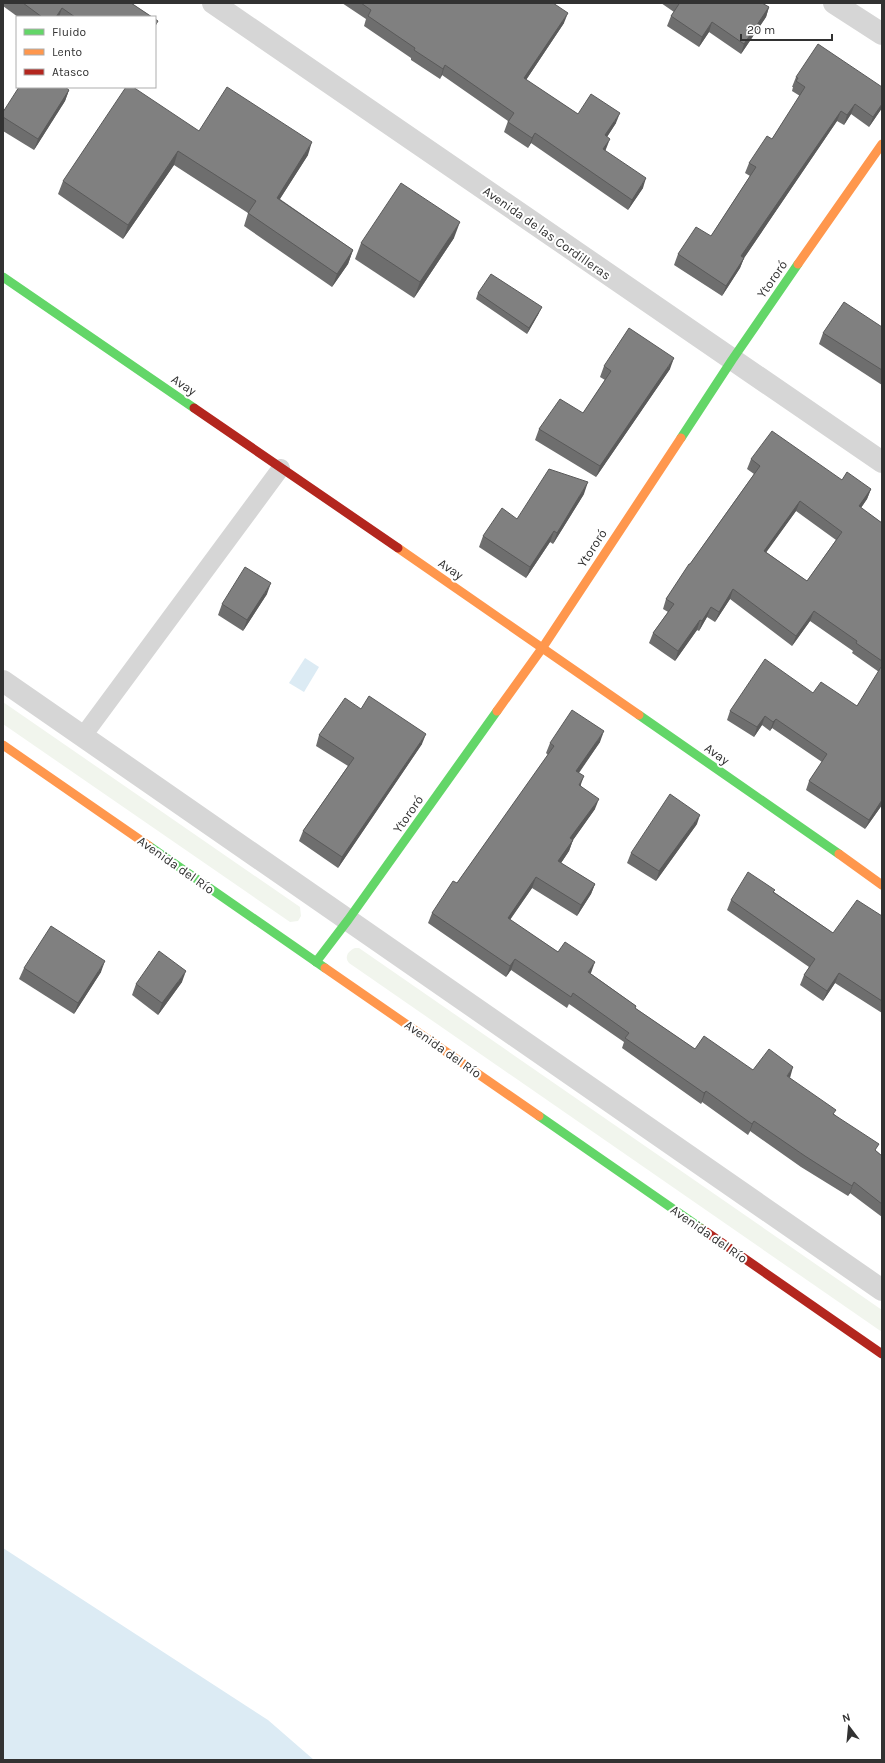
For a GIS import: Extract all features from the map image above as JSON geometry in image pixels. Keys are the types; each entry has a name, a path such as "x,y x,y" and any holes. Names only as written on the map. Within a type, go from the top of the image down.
{"street":[{"name":"Avenida de las Cordilleras","path":"213,3 882,462"},
{"path":"834,3 882,34"},
{"name":"Ytororó","path":"316,962 348,920 542,647 732,360 882,144"},
{"name":"Avay","path":"3,277 542,647 882,885"},
{"path":"3,681 882,1290"},
{"name":"Avenida del Río","path":"3,745 882,1354"}],"lane":[{"path":"83,736 281,468"}],"shaded area":[{"path":"305,658 319,667 304,692 289,683"},
{"path":"3,702 300,907 301,916 298,921 290,922 3,724"},
{"path":"355,948 359,948 882,1310 882,1332 349,963 347,956 350,951"},
{"path":"3,1548 268,1720 314,1760 3,1760"}],"building":[{"path":"23,3 131,3 150,16 74,16 62,8 57,16 41,16"},
{"path":"361,3 553,3 568,13 524,78 578,114 591,94 620,113 605,135 610,139 603,149 646,178 632,200 535,133 532,138 508,122 514,113 445,65 443,69 414,50 415,48 368,16 371,10"},
{"path":"678,3 762,3 769,7 744,44 712,22 702,37 671,16 679,4"},
{"path":"818,44 882,87 882,104 873,117 855,104 847,115 841,111 741,256 744,258 726,286 678,254 696,227 711,236 756,167 749,163 767,136 772,139 805,87 796,81 798,78 796,77"},
{"path":"227,87 312,142 277,198 353,250 337,274 248,213 256,201 178,151 128,225 63,181 125,88 134,88 199,131"},
{"path":"18,88 66,88 69,90 38,139 3,117 3,112"},
{"path":"401,183 460,222 420,282 361,243"},
{"path":"491,274 542,307 529,328 478,293"},
{"path":"844,302 882,327 882,370 823,333"},
{"path":"629,328 674,358 600,466 539,429 560,399 583,413 611,371 604,366"},
{"path":"772,431 842,480 847,472 871,489 859,506 882,523 882,661 856,643 857,641 814,611 796,636 733,589 719,612 711,607 702,621 700,620 678,651 653,633 674,604 666,599 689,564 760,466 751,459","holes":["800,501 842,532 807,581 764,551"]},
{"path":"549,469 588,482 557,533 554,531 530,567 483,536 502,508 517,519"},
{"path":"245,567 271,583 247,620 222,604"},
{"path":"765,659 813,693 821,682 857,706 881,667 882,668 882,800 869,820 809,781 827,754 776,719 773,722 765,716 757,727 730,711"},
{"path":"369,696 426,734 342,857 303,831 354,758 319,735 345,698 361,709"},
{"path":"572,710 604,731 576,771 584,776 579,785 599,799 570,838 573,840 558,861 595,884 581,905 536,877 508,918 558,952 565,942 595,962 588,972 636,1006 635,1008 695,1049 704,1036 753,1070 769,1049 793,1067 787,1076 836,1110 833,1114 879,1144 875,1150 882,1156 882,1204 854,1182 852,1186 754,1121 752,1124 706,1091 704,1093 625,1038 629,1033 573,993 571,997 515,959 510,966 432,913 453,881 457,883 554,746 550,743"},
{"path":"670,794 700,815 659,871 631,853"},
{"path":"748,872 775,890 773,892 833,933 857,900 882,916 882,1001 839,973 827,991 804,975 815,959 731,900"},
{"path":"51,926 105,961 78,1003 24,968"},
{"path":"159,951 186,971 162,1003 136,984"}],"traffic: fast":[{"path":"681,438 732,360 798,264"},
{"path":"3,277 194,408"},
{"path":"316,962 348,920 497,711"},
{"path":"639,715 839,854"},
{"path":"149,846 325,968"},
{"path":"539,1116 702,1229"}],"traffic: slow":[{"path":"798,264 882,144"},
{"path":"497,711 543,647 681,438"},
{"path":"398,548 639,715"},
{"path":"3,745 149,846"},
{"path":"839,854 882,885"},
{"path":"325,968 539,1116"}],"traffic: jam":[{"path":"194,408 398,548"},
{"path":"702,1229 882,1354"}]}
